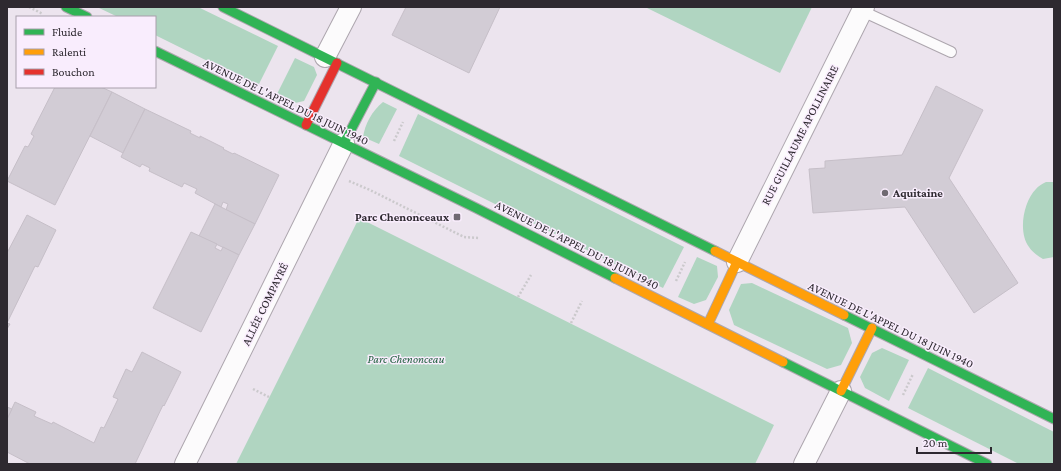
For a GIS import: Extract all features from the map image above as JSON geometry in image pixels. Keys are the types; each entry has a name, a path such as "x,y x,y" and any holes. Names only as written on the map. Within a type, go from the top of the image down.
{"street":[{"path":"66,7 85,16"},
{"name":"AVENUE DE L'APPEL DU 18 JUIN 1940","path":"223,7 1054,419"},
{"path":"306,125 351,7"},
{"name":"RUE GUILLAUME APOLLINAIRE","path":"737,262 863,9"},
{"name":"AVENUE DE L'APPEL DU 18 JUIN 1940","path":"156,50 476,208 987,464"},
{"path":"344,143 376,82"},
{"name":"ALLÉE COMPAYRÉ","path":"185,464 344,143"},
{"path":"708,324 737,262"},
{"path":"804,464 872,328"}],"lane":[{"path":"863,9 951,52"}],"path":[{"path":"29,7 48,16"},
{"path":"674,284 687,257"},
{"path":"518,298 530,275"},
{"path":"570,323 582,301"},
{"path":"902,396 914,373"},
{"path":"253,389 269,397"}],"green space":[{"path":"97,7 198,7 278,46 258,86 156,35 156,16 116,16"},
{"path":"645,7 812,7 780,73"},
{"path":"295,58 314,67 317,75 304,101 295,103 277,94"},
{"path":"383,102 397,109 379,144 363,137 365,127 370,118"},
{"path":"418,114 684,247 663,288 399,156"},
{"path":"1046,182 1054,182 1054,257 1043,259 1029,247 1024,234 1023,226 1025,209 1028,202 1037,188"},
{"name":"Parc Chenonceau","path":"359,218 774,425 755,464 236,464"},
{"path":"697,257 717,266 718,277 706,300 694,304 678,297"},
{"path":"752,283 848,328 852,343 841,365 827,369 734,325 729,310 741,284"},
{"path":"882,348 909,360 889,401 865,388 860,377 872,353"},
{"path":"928,368 1054,432 1054,464 1019,464 908,408"}],"building":[{"path":"406,7 500,7 469,73 392,35"},
{"name":"Aquitaine","path":"936,86 983,110 949,178 1018,283 974,313 905,207 813,213 809,169 825,168 825,161 902,155"},
{"path":"54,88 103,88 112,92 55,205 7,181 25,146 28,147 34,136 31,134"},
{"path":"112,92 145,109 123,153 90,136"},
{"path":"145,109 191,131 190,133 200,138 200,136 233,154 234,153 279,175 255,224 226,210 228,204 223,202 221,207 195,193 197,189 184,183 182,187 149,171 150,168 142,164 140,167 121,157"},
{"path":"215,204 255,224 239,255 199,236"},
{"path":"27,215 56,230 38,267 35,266 7,323 7,253"},
{"path":"191,232 217,244 215,248 221,251 223,247 239,255 201,332 153,308"},
{"path":"142,352 181,372 164,406 163,405 135,464 30,464 7,452 7,419 15,402 36,412 34,416 52,424 53,422 94,443 101,427 104,428 118,399 113,397 126,369 132,372"},
{"path":"7,407 12,409 7,419"}],"traffic: fast":[{"path":"66,7 85,16"},
{"path":"223,7 715,251"},
{"path":"156,51 476,208 615,278"},
{"path":"344,143 376,82"},
{"path":"844,315 1054,419"},
{"path":"783,362 987,464"}],"traffic: slow":[{"path":"715,251 844,315"},
{"path":"708,324 737,262"},
{"path":"615,278 783,362"},
{"path":"841,391 872,328"}],"traffic: jam":[{"path":"306,125 337,63"}],"place":[{"name":"Aquitaine","path":"885,193"},
{"name":"Parc Chenonceaux","path":"457,217"}]}
